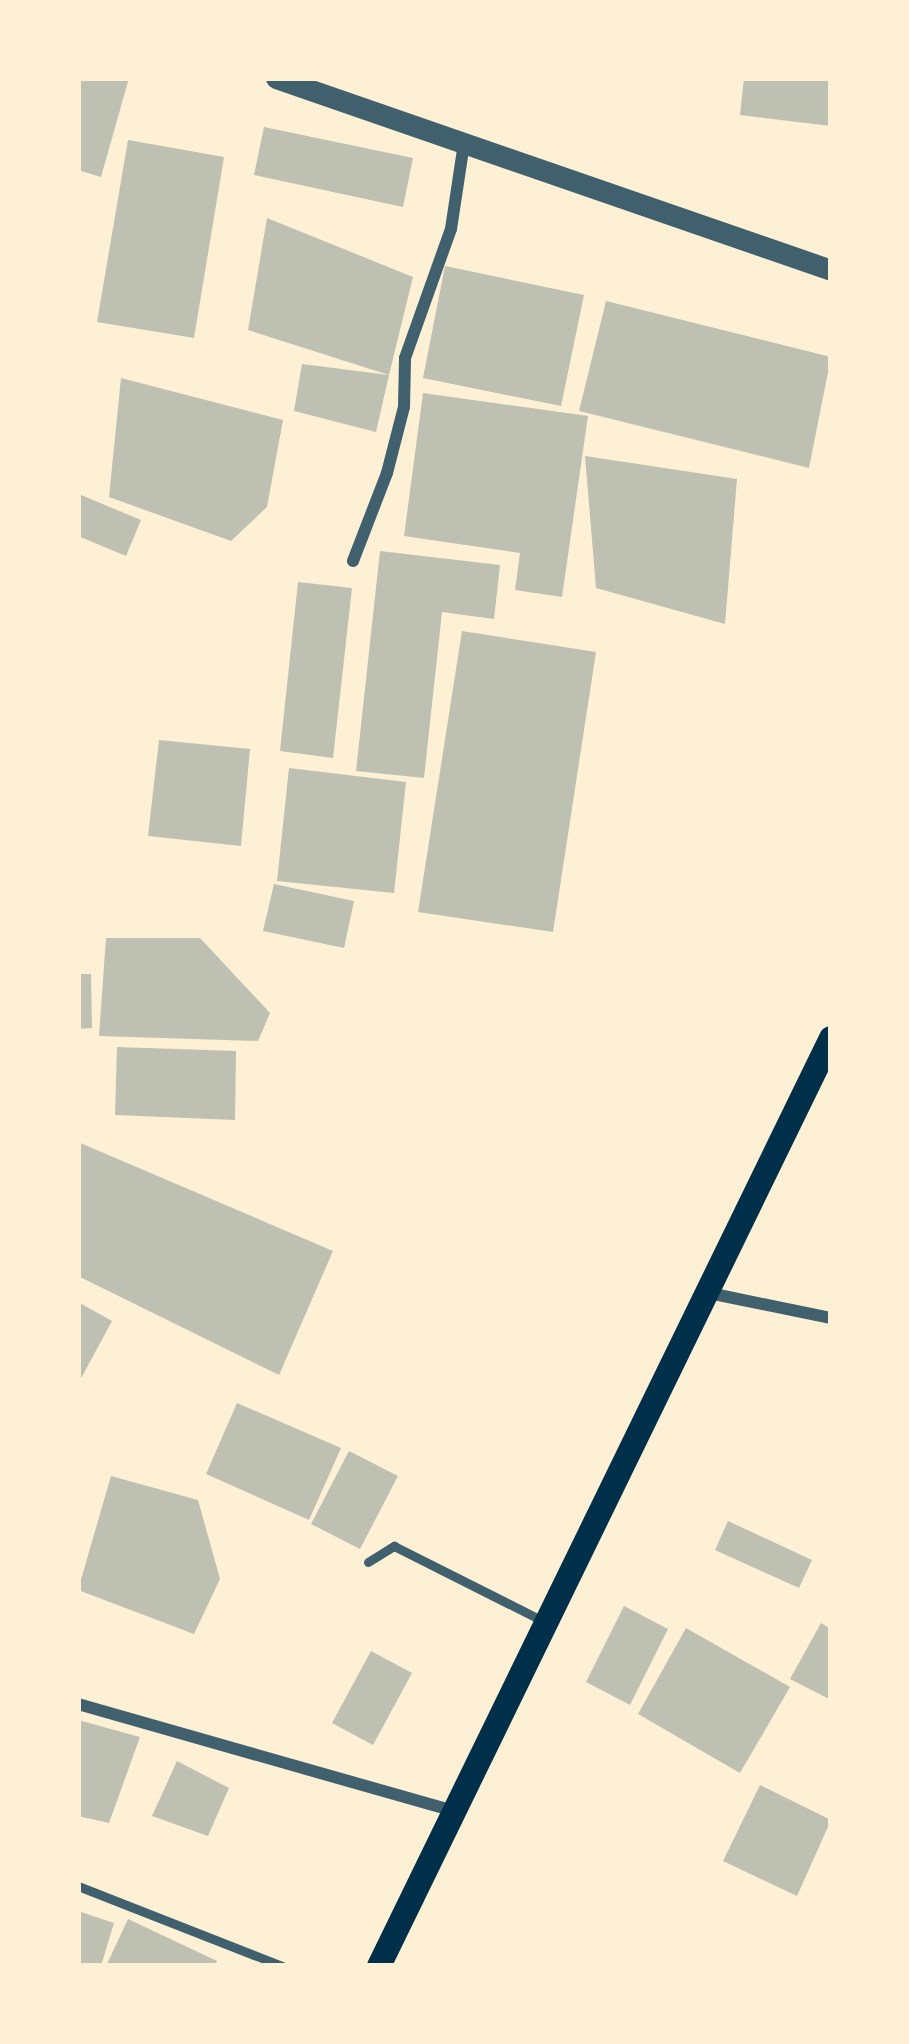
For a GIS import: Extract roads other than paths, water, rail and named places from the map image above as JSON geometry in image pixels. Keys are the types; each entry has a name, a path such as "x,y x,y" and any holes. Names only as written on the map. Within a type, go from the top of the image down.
{"main road":[{"path":"379,1966 827,1055"}],"street":[{"path":"276,78 831,270"},
{"path":"353,561 387,473 404,407 405,358 451,229 464,143"},
{"path":"709,1293 831,1318"},
{"path":"78,1704 453,1811"}],"lane":[{"path":"368,1562 394,1546 545,1622"},
{"path":"78,1886 282,1966"}]}
